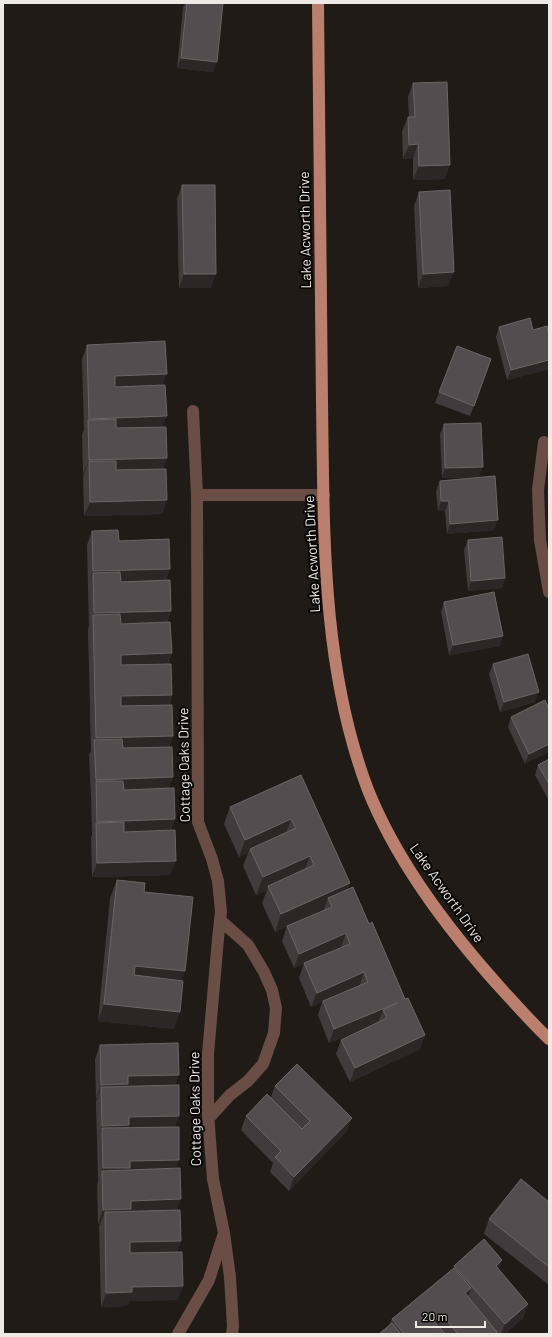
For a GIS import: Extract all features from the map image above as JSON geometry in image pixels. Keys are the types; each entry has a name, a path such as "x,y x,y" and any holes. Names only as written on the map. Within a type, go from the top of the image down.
{"main road":[{"name":"Lake Acworth Drive","path":"318,3 324,495 328,608 334,658 343,707 369,792 391,838 418,882 482,967 549,1039"}],"street":[{"name":"Cottage Oaks Drive","path":"193,411 197,495 198,822 212,859 218,881 221,912 208,1054 208,1119 212,1179 224,1232 230,1277 233,1326 232,1334"},
{"path":"544,442 538,490 540,540 549,592"},
{"path":"197,495 324,495"},
{"path":"208,1119 230,1095 248,1081 263,1064 274,1033 276,1008 272,990 264,972 248,945 220,920"},
{"path":"178,1334 209,1280 224,1232"}],"building":[{"path":"187,3 223,3 217,62 181,58"},
{"path":"447,82 450,165 419,166 418,144 409,145 408,117 415,117 413,83"},
{"path":"182,185 215,185 216,274 184,274"},
{"path":"450,190 454,272 423,274 419,192"},
{"path":"530,318 533,330 547,326 549,335 549,360 511,370 499,327"},
{"path":"165,341 167,374 115,376 115,387 165,385 167,416 89,419 87,345"},
{"path":"457,346 491,359 474,406 439,392"},
{"path":"116,419 116,428 166,427 167,458 89,460 88,420"},
{"path":"481,423 483,467 445,468 444,424"},
{"path":"89,461 116,461 116,470 166,469 167,500 90,502"},
{"path":"495,476 498,520 450,524 449,501 441,501 440,481"},
{"path":"118,530 119,541 169,539 170,569 93,571 92,531"},
{"path":"502,537 505,578 471,581 468,540"},
{"path":"120,572 121,582 170,580 171,611 94,613 93,573"},
{"path":"494,592 503,636 453,645 444,602"},
{"path":"120,614 121,624 170,622 172,653 121,655 121,665 171,664 172,695 121,696 121,706 172,705 173,736 96,738 93,615"},
{"path":"528,654 539,692 504,702 493,664"},
{"path":"545,700 549,709 549,744 529,754 511,717"},
{"path":"122,739 123,748 172,747 173,777 96,780 94,740"},
{"path":"549,759 549,784 538,765"},
{"path":"301,775 350,883 281,914 268,886 314,865 310,856 263,877 250,849 296,828 291,819 245,840 230,807"},
{"path":"96,781 123,781 124,790 174,788 175,819 97,822"},
{"path":"124,822 124,832 175,830 176,861 97,863 96,823"},
{"path":"117,880 145,883 144,892 193,897 185,971 135,966 134,975 183,981 180,1012 104,1004"},
{"path":"353,887 369,924 372,922 405,999 408,998 425,1035 355,1068 341,1040 387,1018 383,1010 397,1003 334,1029 323,1001 368,982 364,972 317,993 304,963 350,944 346,933 299,954 287,926 332,907 328,898"},
{"path":"178,1043 179,1075 128,1076 128,1084 101,1085 100,1045"},
{"path":"297,1064 352,1118 294,1177 275,1157 281,1151 246,1116 267,1094 302,1129 310,1121 275,1086"},
{"path":"179,1085 179,1116 129,1117 129,1125 102,1126 101,1087"},
{"path":"179,1127 179,1160 130,1161 130,1168 103,1168 102,1128"},
{"path":"180,1168 181,1199 131,1201 131,1209 103,1210 102,1171"},
{"path":"521,1179 549,1202 549,1267 489,1219"},
{"path":"180,1210 181,1241 130,1242 130,1253 182,1252 183,1286 132,1287 132,1292 106,1293 105,1212"},
{"path":"484,1239 502,1260 496,1266 528,1304 505,1324 454,1266"},
{"path":"454,1268 471,1288 465,1293 497,1332 495,1334 458,1334 442,1315 434,1321 445,1334 404,1334 392,1319"},
{"path":"392,1323 401,1334 379,1334"}]}
